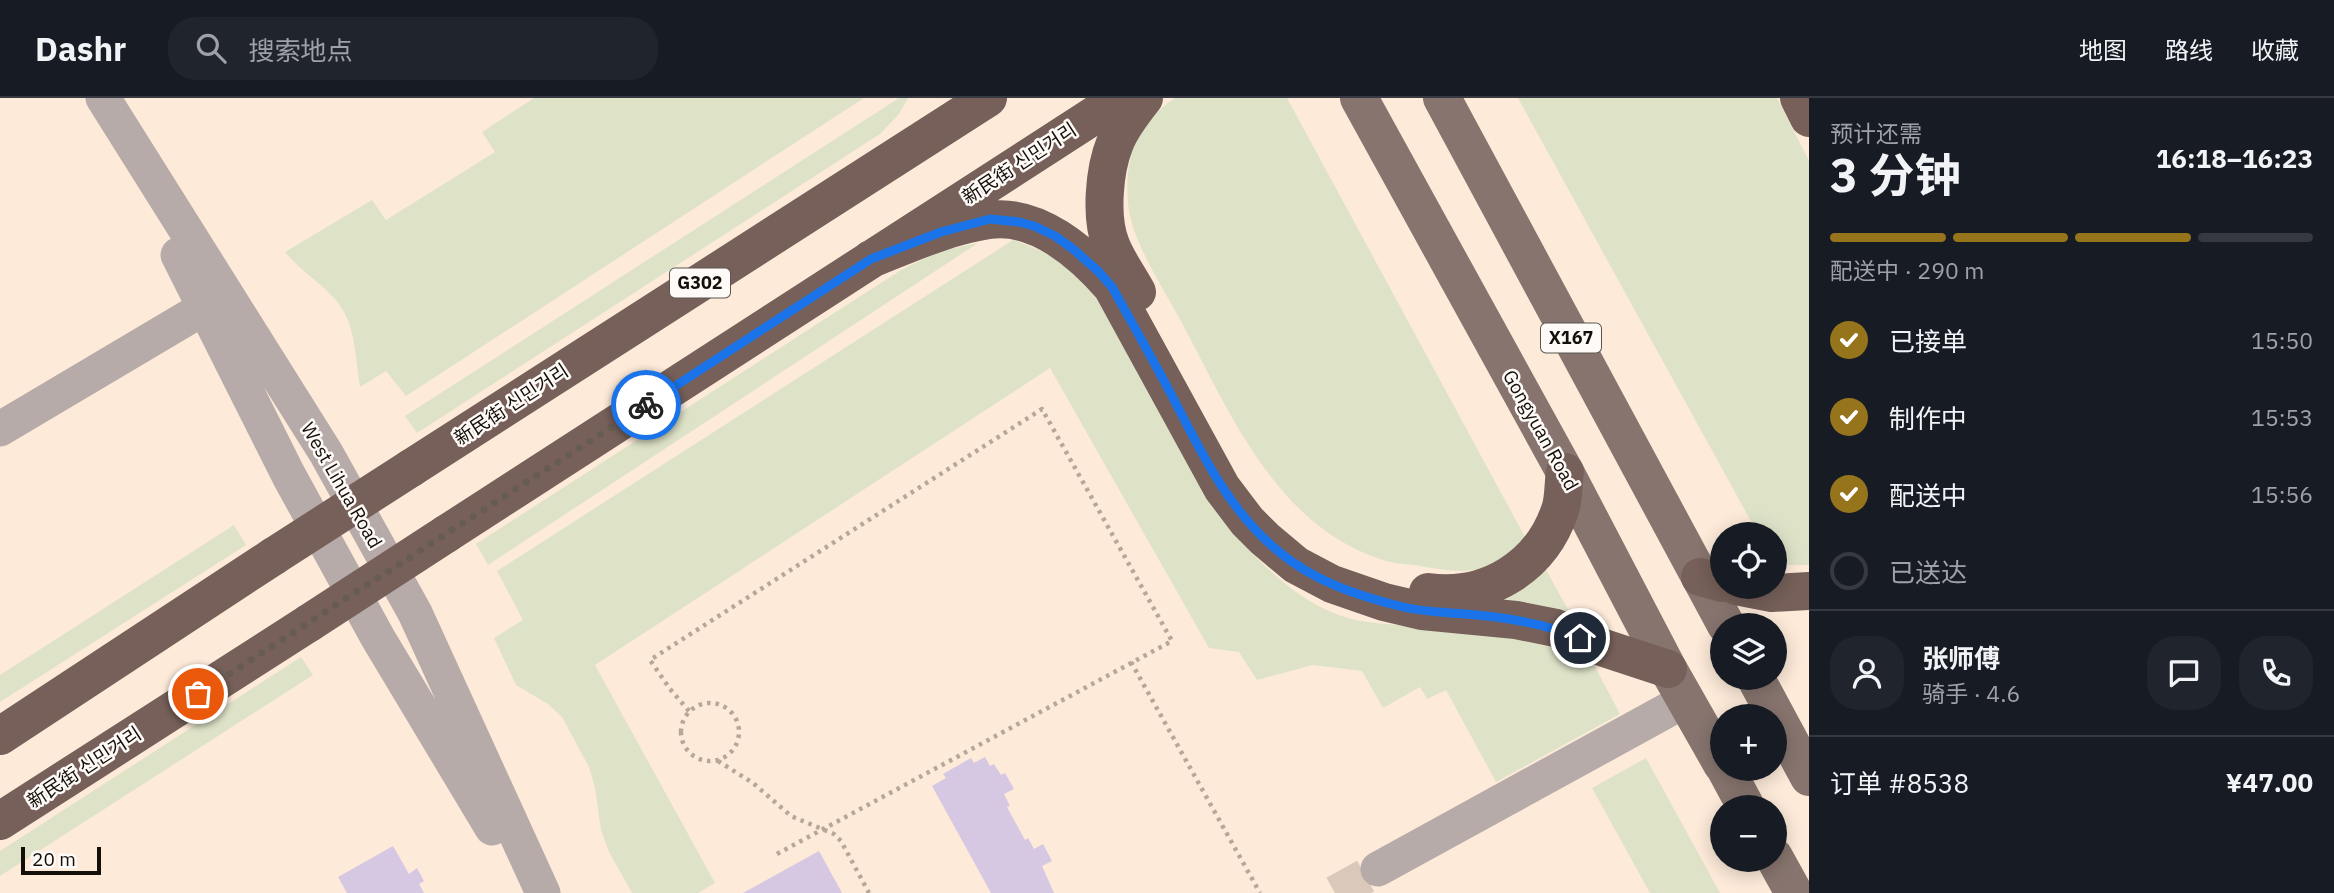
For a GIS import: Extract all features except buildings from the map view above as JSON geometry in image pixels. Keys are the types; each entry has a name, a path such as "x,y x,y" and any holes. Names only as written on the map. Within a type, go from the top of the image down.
{"highway":[{"path":"894,160 939,98"},
{"name":"新民街 신민거리","path":"0,736 274,556 988,98"},
{"name":"新民街 신민거리","path":"0,821 1121,98"},
{"path":"1144,98 1114,144 1104,210 1111,244 1240,475 1251,492 1282,524 1322,553 1367,578 1440,594 1473,591 1495,584 1521,569 1544,543 1561,509 1565,472"},
{"path":"1799,98 1809,118"},
{"path":"871,259 941,232 990,219 1019,222 1055,236 1098,271 1112,287 1222,488 1247,520 1278,552 1332,584 1384,602 1435,614 1476,615 1556,628 1677,684"},
{"path":"1787,593 1809,592"}],"main road":[{"name":"Gongyuan Road","path":"1359,98 1710,743"},
{"name":"X167","path":"1442,98 1710,578"},
{"path":"1762,690 1809,777"},
{"path":"1782,872 1794,893"}],"street":[{"name":"West Lihua Road","path":"101,98 289,475 378,638 531,893"},
{"name":"West Lihua Road","path":"101,98 326,453 415,613 543,893"},
{"path":"0,429 205,308"},
{"path":"1378,869 1677,684"}],"path":[{"path":"689,711 674,695 650,660 1042,409 1172,641 775,855"},
{"path":"1131,662 1260,893"},
{"path":"718,761 733,750 738,742 739,724 728,708 711,702 701,704 689,711 681,725 683,745 698,759 718,761 753,783 791,816 834,834 841,841 869,893"}],"green space":[{"path":"534,98 864,98 406,396 386,371 360,387 347,317 334,298 285,252 372,200 386,220 495,152 482,132"},
{"path":"899,98 908,98 899,114 880,134 417,433 405,416"},
{"path":"1175,98 1287,98 1525,537 1500,559 1489,565 1465,571 1383,560 1346,544 1314,522 1285,494 1261,463 1239,429 1149,264 1130,218 1127,186 1131,156 1142,130 1151,118"},
{"path":"1518,98 1777,98 1809,161 1809,565 1787,565 1787,522 1751,522"},
{"path":"1013,240 1039,250 1061,263 1089,289 1237,537 1279,579 1312,602 1348,618 1383,624 1503,633 1592,661 1620,714 1496,782 1446,690 1427,699 1420,687 1383,708 1362,671 1313,665 1257,680 1239,652 1209,648 1050,368 595,665 715,883 698,893 632,893 609,852 601,830 589,767 562,717 548,704 516,685 494,638 523,620 497,571"},
{"path":"978,243 488,565 476,544 901,270 940,251"},
{"path":"234,525 246,545 0,702 0,675"},
{"path":"1543,564 1573,619 1503,606 1502,597"},
{"path":"301,657 313,675 0,876 0,851"},
{"path":"1646,758 1720,893 1650,893 1592,788"}],"tunnel":[{"path":"1335,893 1378,869"}],"way so far":[{"path":"198,694 646,405"}],"route":[{"path":"646,405 871,259 941,232 990,219 1019,222 1055,236 1098,271 1112,287 1222,488 1247,520 1278,552 1296,565 1355,594 1435,614 1516,620 1556,628 1580,638"}]}
